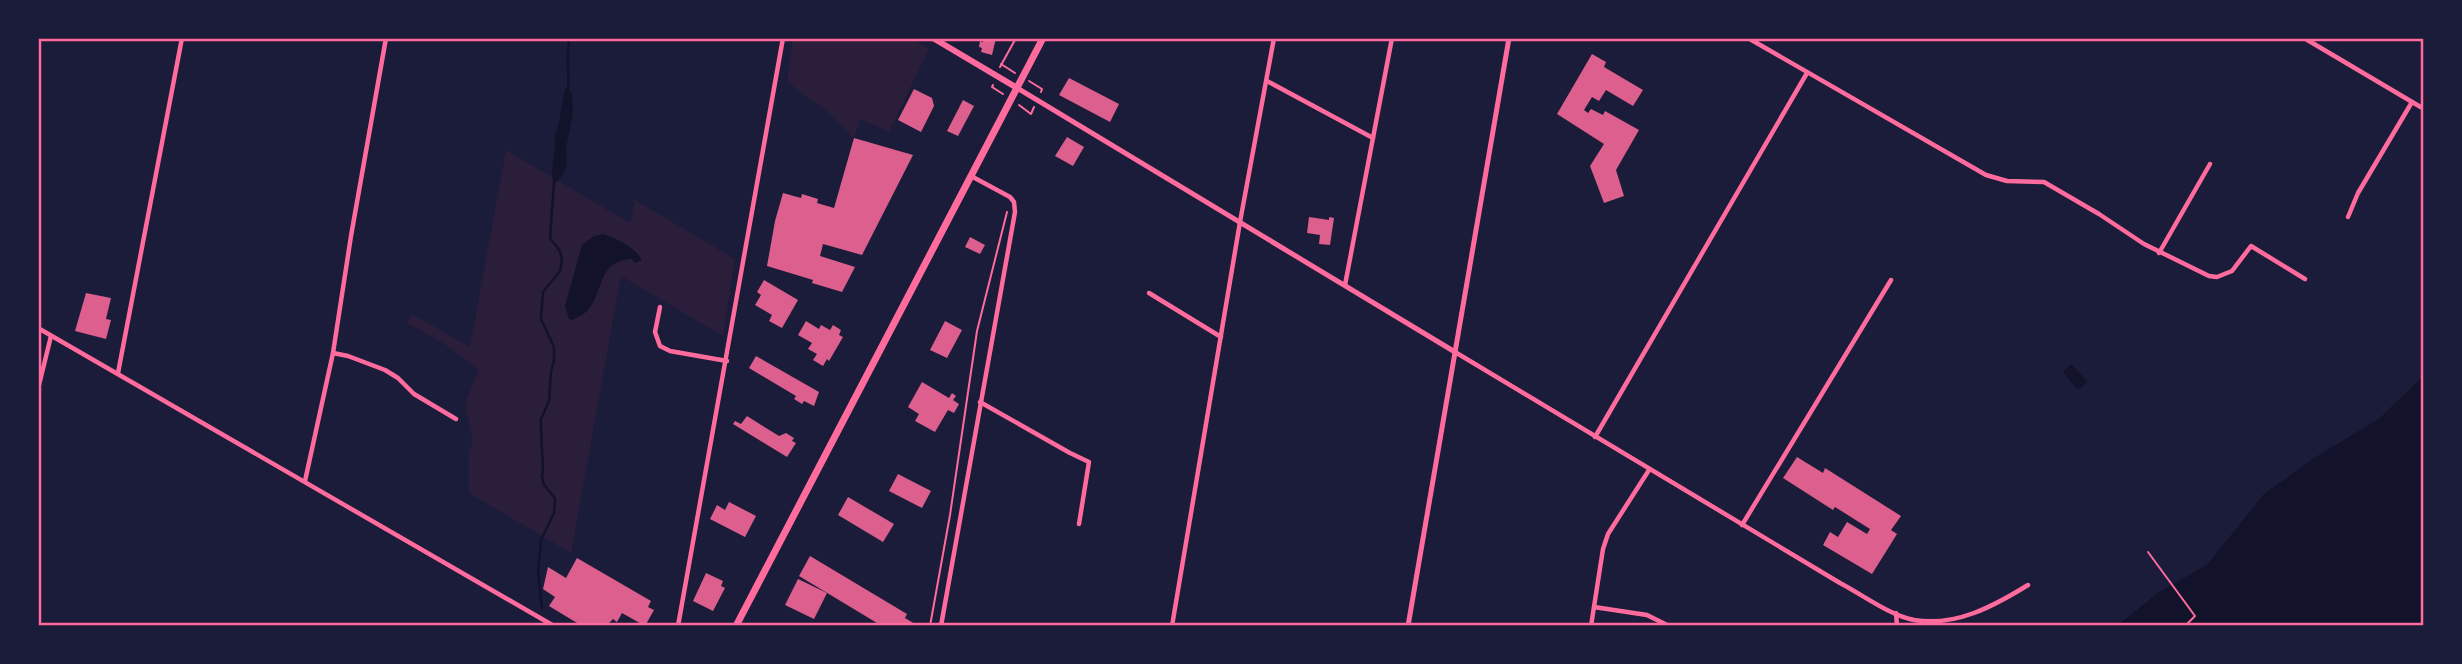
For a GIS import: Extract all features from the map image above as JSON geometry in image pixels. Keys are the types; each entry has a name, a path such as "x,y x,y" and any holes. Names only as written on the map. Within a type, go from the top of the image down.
{"main road":[{"path":"933,38 1017,88"},
{"path":"736,625 1043,38"}],"street":[{"path":"118,373 182,38"},
{"path":"305,481 333,354 386,38"},
{"path":"678,625 783,38"},
{"path":"1172,625 1274,38"},
{"path":"1345,285 1392,38"},
{"path":"1408,625 1509,38"},
{"path":"1748,38 1986,175 2007,181 2044,182 2159,253 2205,275 2225,275 2238,265 2251,246 2305,279"},
{"path":"2304,38 2424,109"},
{"path":"1595,437 1807,74"},
{"path":"1267,81 1373,138"},
{"path":"1017,88 1649,470 1896,613 1913,620 1951,619 1993,606 2028,585"},
{"path":"2348,217 2358,193 2412,102"},
{"path":"2159,253 2210,164"},
{"path":"941,625 1015,206 1004,192 971,176"},
{"path":"1742,525 1891,280"},
{"path":"1149,293 1221,337"},
{"path":"660,307 655,332 660,346 670,351 727,361"},
{"path":"38,328 554,625"},
{"path":"38,389 51,336"},
{"path":"333,354 348,356 385,370 398,378 414,394 456,419"},
{"path":"980,402 1089,462 1079,524"},
{"path":"1591,625 1603,549 1608,534 1649,470"},
{"path":"1594,607 1647,615 1669,625"},
{"path":"1896,613 1897,625"}],"path":[{"path":"1001,64 1016,38"},
{"path":"930,625 950,515 977,331 1007,207"},
{"path":"2148,552 2195,616 2188,624"}],"shaded area":[{"path":"793,39 913,39 929,49 889,132 860,119 854,138 833,116 787,82"},
{"path":"566,88 572,94 573,114 566,148 567,165 554,184 554,136"},
{"path":"506,150 630,223 635,200 735,259 723,336 621,276 571,553 469,493 469,450 473,442 465,403 479,370 443,343 407,323 412,314 470,347"},
{"path":"603,234 625,244 642,260 635,263 632,259 620,261 612,265 587,311 572,320 569,319 565,306 582,245 594,236"},
{"path":"2072,364 2087,382 2078,390 2063,372"},
{"path":"2423,376 2423,625 2117,626 2159,592 2207,565 2264,494 2311,460 2380,418"}],"building":[{"path":"984,38 996,38 992,55 981,52 980,41 983,42"},
{"path":"1592,54 1606,62 1604,67 1643,90 1633,106 1606,90 1599,101 1592,97 1584,110 1588,113 1591,109 1603,115 1605,111 1639,130 1616,170 1624,196 1604,203 1590,166 1604,144 1557,114"},
{"path":"1069,78 1119,104 1110,122 1059,95"},
{"path":"914,89 932,98 934,106 921,132 898,120"},
{"path":"963,100 974,106 958,136 947,131"},
{"path":"1067,137 1084,147 1073,166 1055,156"},
{"path":"854,138 913,155 862,255 823,244 820,256 855,267 842,292 767,266 783,193 801,198 802,194 818,199 817,203 834,208"},
{"path":"1309,217 1329,220 1329,217 1334,218 1330,245 1319,244 1320,235 1307,233"},
{"path":"970,237 985,245 980,254 965,247"},
{"path":"764,280 798,300 782,328 769,321 772,315 755,305 761,295 757,292"},
{"path":"86,293 111,298 106,319 111,320 106,339 75,331"},
{"path":"806,321 819,329 821,325 830,330 833,325 841,330 839,335 843,337 829,361 827,359 823,366 813,360 817,354 808,349 812,343 798,335"},
{"path":"945,321 962,330 947,358 930,350"},
{"path":"756,356 819,392 814,406 804,401 802,404 794,399 796,396 749,368"},
{"path":"922,382 949,398 952,393 956,396 953,400 959,404 954,413 948,410 935,432 915,421 919,414 908,407"},
{"path":"747,416 779,436 786,433 794,438 792,441 796,443 787,457 733,424 735,421 741,424"},
{"path":"1797,457 1823,473 1825,468 1901,516 1891,530 1897,534 1872,574 1823,545 1830,532 1838,537 1847,522 1867,534 1870,529 1835,507 1833,510 1783,478"},
{"path":"898,474 931,491 922,508 889,491"},
{"path":"848,497 894,524 883,542 838,515"},
{"path":"729,502 756,516 745,537 710,519 717,505 725,510"},
{"path":"810,556 907,614 905,618 915,624 914,626 882,626 799,576"},
{"path":"577,558 651,601 648,607 654,610 645,626 622,613 617,622 613,619 606,626 582,626 549,606 555,597 543,589 548,567 566,578"},
{"path":"706,573 723,581 721,586 725,588 713,611 693,601"},
{"path":"798,579 827,593 814,619 785,605"}],"waterway":[{"path":"568,90 570,38"},
{"path":"542,608 538,572 541,540 554,513 555,498 544,485 542,477 541,419 549,401 554,347 541,319 543,292 560,271 562,261 560,251 550,238 554,182"}]}
